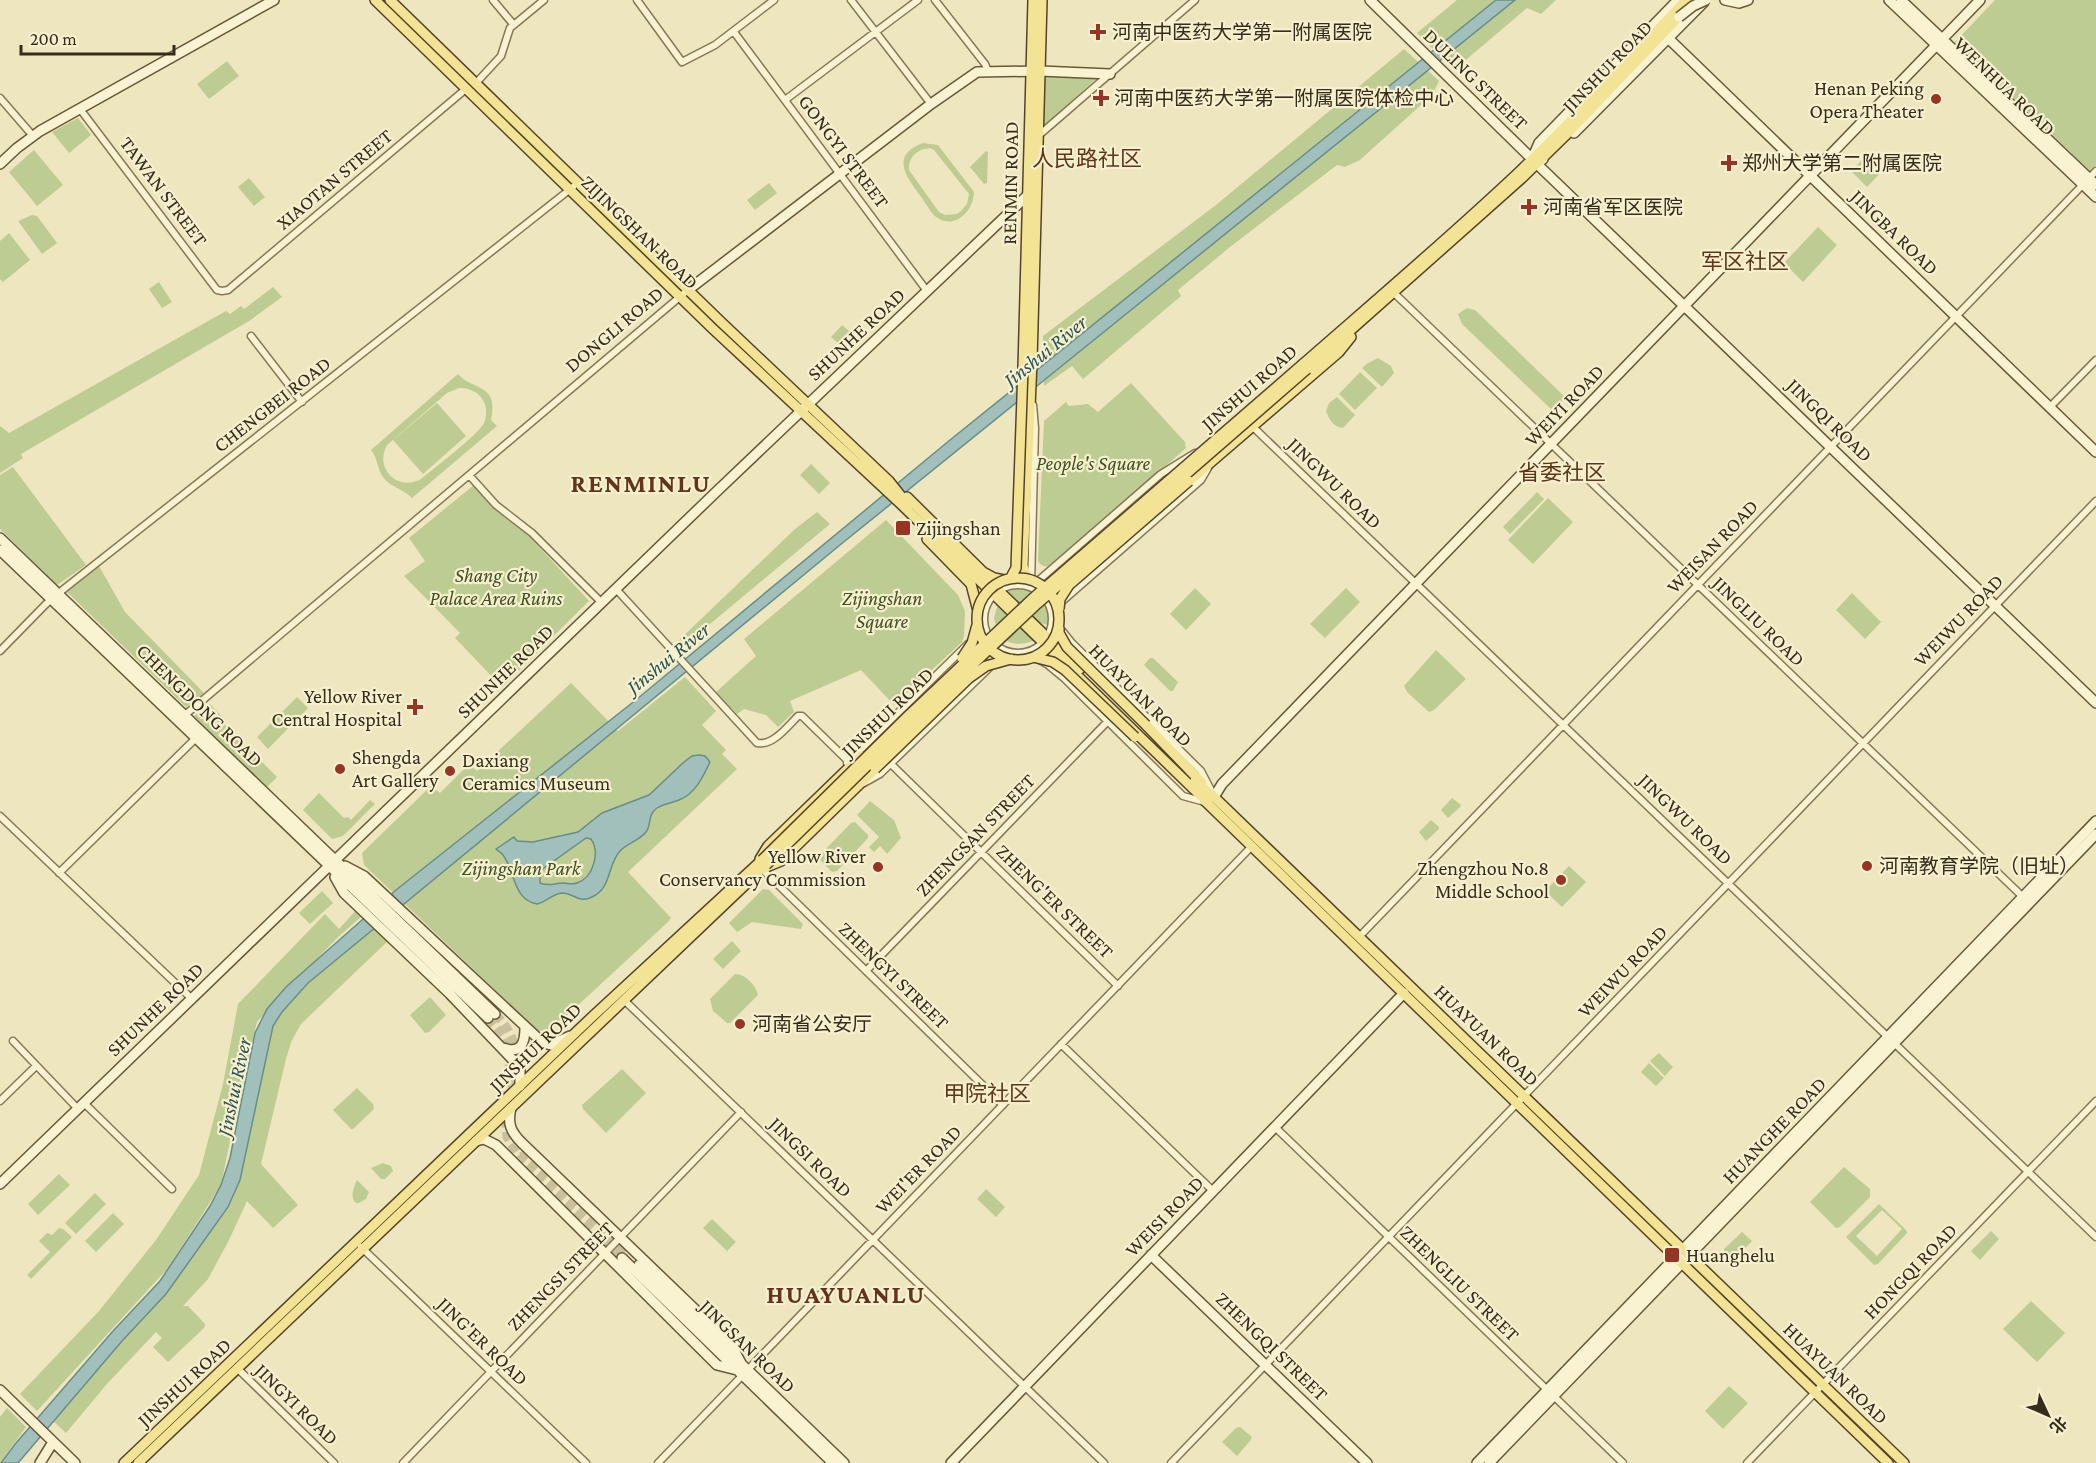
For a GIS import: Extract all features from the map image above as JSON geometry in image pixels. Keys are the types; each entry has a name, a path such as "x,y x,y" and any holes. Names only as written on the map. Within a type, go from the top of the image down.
{"main road":[{"name":"ZIJINGSHAN ROAD","path":"375,0 800,412 881,488 904,505"},
{"name":"ZIJINGSHAN ROAD","path":"390,0 889,482 904,505"},
{"name":"RENMIN ROAD","path":"1031,582 1023,566 1032,362 1038,136 1033,0"},
{"name":"RENMIN ROAD","path":"1008,582 1016,568 1023,418 1028,195 1042,0"},
{"name":"JINSHUI ROAD","path":"1568,129 1686,0"},
{"name":"JINSHUI ROAD","path":"1372,309 1394,293 1568,129 1695,0"},
{"name":"JINSHUI ROAD","path":"124,1463 511,1108 762,864 915,709 1032,599 1372,309 1534,161"},
{"path":"904,505 935,547 971,584 981,624 980,634 990,648 999,655 1029,654 1050,644 1056,634 1055,616 1060,599 1069,585 1339,352 1372,309"},
{"path":"904,505 947,536 983,572 994,578 1008,582 1045,580 1065,566 1338,328 1372,309"},
{"path":"904,505 1211,800"},
{"path":"978,611 985,595 994,586 1008,582"},
{"name":"HUAYUAN ROAD","path":"1031,582 1048,591 1055,601 1055,616 1059,633 1067,647 1188,767 1211,800 1252,846 1404,993 1521,1100"},
{"path":"981,624 965,655 768,846 762,864 782,861 969,678 986,666 1010,655"},
{"name":"HUAYUAN ROAD","path":"1029,654 1053,662 1065,670 1185,786 1211,800 1359,937 1888,1463"},
{"name":"JINSHUI ROAD","path":"138,1463 238,1370 520,1086 762,864"},
{"name":"HUAYUAN ROAD","path":"1682,1257 1823,1385 1904,1463"}],"street":[{"path":"0,164 33,136 274,0"},
{"path":"493,0 513,24"},
{"path":"476,83 501,57 506,46 507,34 513,24 544,0"},
{"path":"637,0 682,62 715,45 774,0"},
{"path":"851,0 931,104"},
{"path":"785,100 918,0"},
{"path":"935,0 988,71"},
{"path":"1038,136 1195,0"},
{"name":"DULING STREET","path":"1370,0 1534,161"},
{"path":"1534,161 1539,144 1678,0"},
{"path":"1534,161 1566,141 1706,0"},
{"path":"1679,17 1693,6 1706,0"},
{"path":"1725,0 1738,3 1748,0"},
{"name":"WENHUA ROAD","path":"1889,0 1940,42"},
{"name":"WENHUA ROAD","path":"1901,0 1940,42 2089,183 2096,197"},
{"name":"WEIYI ROAD","path":"1211,800 1222,784 1980,0"},
{"name":"GONGYI STREET","path":"734,32 927,291"},
{"name":"JINGBA ROAD","path":"1668,38 2096,452"},
{"name":"DONGLI ROAD","path":"185,715 688,290 931,104 977,72 1036,71 1110,74"},
{"name":"XIAOTAN STREET","path":"222,291 228,290 467,88"},
{"path":"0,98 33,136"},
{"name":"TAWAN STREET","path":"80,109 217,290 222,291"},
{"name":"JINGQI ROAD","path":"1534,161 2096,703"},
{"name":"WEISAN ROAD","path":"1359,937 1956,316 2089,183 2096,171"},
{"name":"CHENGBEI ROAD","path":"0,651 55,596 578,183"},
{"name":"SHUNHE ROAD","path":"0,1184 1037,186"},
{"name":"JINGLIU ROAD","path":"1394,293 2023,897"},
{"path":"251,336 303,402"},
{"path":"2050,407 2096,360"},
{"name":"JINGWU ROAD","path":"1252,426 2096,1237"},
{"path":"1031,582 1161,474 1195,453"},
{"path":"1055,616 1072,644 1201,771 1211,800 1183,796 1065,679 1048,665 1029,654 1045,640 1055,616 1201,480 1212,461"},
{"path":"469,476 496,505 532,533 602,603"},
{"name":"WEIWU ROAD","path":"1171,1463 2096,501"},
{"name":"CHENGDONG ROAD","path":"0,538 196,738 372,902"},
{"name":"CHENGDONG ROAD","path":"0,550 55,596 185,715 331,865"},
{"path":"842,775 848,761 981,624 996,593 1008,582"},
{"path":"616,589 757,743 770,742 798,716 802,716 848,761"},
{"path":"856,787 880,774 1010,655"},
{"name":"ZHENGSAN STREET","path":"866,971 1108,721"},
{"path":"59,873 196,738"},
{"name":"ZHENG'ER STREET","path":"891,764 1118,986"},
{"path":"0,816 192,999"},
{"name":"HUANGHE ROAD","path":"1892,1040 2096,821"},
{"name":"HUANGHE ROAD","path":"1476,1463 1550,1393 1892,1040 2096,834"},
{"name":"WEI'ER ROAD","path":"658,1463 742,1370 873,1240 1252,846"},
{"name":"ZHENGYI STREET","path":"762,864 866,971 1003,1105"},
{"path":"331,865 344,893 372,902 491,1016"},
{"path":"372,902 542,1042 558,1043 576,1033"},
{"path":"392,920 450,994 518,1067 520,1086"},
{"name":"WEISI ROAD","path":"951,1463 1404,993"},
{"name":"JINGSI ROAD","path":"624,1000 1104,1463"},
{"path":"500,1047 518,1049 524,1041 525,1027"},
{"path":"13,1041 36,1066 172,1189"},
{"path":"1061,1044 1213,1191"},
{"path":"0,1101 36,1066"},
{"name":"HONGQI ROAD","path":"1747,1463 2096,1101"},
{"path":"511,1108 509,1117 512,1132 731,1344 742,1370"},
{"name":"ZHENGSI STREET","path":"403,1463 741,1112"},
{"name":"ZHENGLIU STREET","path":"1275,1127 1623,1463"},
{"path":"476,1141 484,1139 496,1145 717,1365 742,1370"},
{"name":"JING'ER ROAD","path":"360,1245 586,1463"},
{"name":"JINGSAN ROAD","path":"624,1255 833,1463"},
{"name":"ZHENGQI STREET","path":"1151,1255 1367,1463"},
{"name":"JINGYI ROAD","path":"238,1370 334,1463"},
{"name":"JINGSAN ROAD","path":"742,1370 844,1463"},
{"path":"0,1390 75,1463"},
{"name":"HUANGHE ROAD","path":"1489,1463 1550,1393"},
{"path":"40,1463 50,1440"}],"green space":[{"path":"1457,0 1556,0 1541,14 1527,8 1454,70 1417,33"},
{"path":"1995,0 2096,0 2096,165 2090,171 1955,42"},
{"path":"1404,49 1439,81 1432,95 1360,160 1345,167 1337,165 1230,247 1178,290 1181,296 1083,379 1072,366 1044,386 1043,336 1216,205"},
{"path":"227,61 239,76 209,99 197,84"},
{"path":"1044,75 1099,76 1043,127"},
{"path":"78,118 91,135 69,153 52,132"},
{"path":"923,143 938,145 974,192 971,205 962,216 950,222 943,221 930,211 904,168 906,154","holes":["930,148 969,194 967,204 957,214 945,215 939,212 909,170 910,161 917,152"]},
{"path":"34,150 63,185 37,206 9,172"},
{"path":"986,151 988,152 987,183 984,184 970,167"},
{"path":"1868,154 1884,169 1867,187 1851,171"},
{"path":"249,178 265,197 254,206 238,187"},
{"path":"769,183 777,193 755,210 747,200"},
{"path":"32,215 37,216 57,243 42,254 18,221"},
{"path":"1818,227 1837,245 1803,282 1784,263"},
{"path":"9,233 30,260 3,282 0,279 0,241"},
{"path":"159,282 172,302 162,308 149,289"},
{"path":"273,287 282,297 249,321 21,454 23,458 0,473 0,426 9,433 226,311 230,314 241,306 244,309"},
{"path":"1467,308 1475,310 1566,398 1553,411 1462,324 1458,314"},
{"path":"842,325 855,336 844,348 831,337"},
{"path":"1378,358 1391,366 1394,373 1382,387 1362,368"},
{"path":"1360,372 1377,388 1355,410 1339,394"},
{"path":"458,374 483,389 491,400 491,420 497,426 412,498 383,477 371,450","holes":["459,388 469,389 481,397 486,409 484,423 465,443 421,479 412,482 396,480 390,475 383,462 387,445 447,393"]},
{"name":"People's Square","path":"1131,383 1185,442 1186,448 1054,565 1043,566 1038,561 1044,421 1066,402 1069,406 1088,404 1098,412"},
{"path":"1337,397 1355,415 1343,428 1330,420 1326,411 1329,403"},
{"path":"437,403 466,436 423,474 393,440"},
{"path":"811,464 830,483 819,494 800,475"},
{"path":"13,467 86,565 57,585 0,529 0,475"},
{"name":"Shang City Palace Area Ruins","path":"474,485 497,510 529,536 589,601 502,687 455,638 460,633 404,576 425,561 409,538"},
{"path":"1537,492 1544,499 1510,534 1503,527"},
{"path":"1548,498 1573,522 1533,564 1508,540"},
{"path":"817,512 830,524 680,649 675,644 795,529"},
{"name":"Zijingshan Square","path":"886,520 958,595 965,611 962,642 894,705 861,670 790,701 794,712 778,727 766,715 744,709 737,714 716,692 756,656 744,639"},
{"path":"99,566 125,612 204,693 186,707 66,591"},
{"path":"1015,588 1031,590 1042,597 1048,609 1048,625 1037,622 1008,592"},
{"path":"1195,588 1211,604 1186,630 1170,614"},
{"path":"1346,588 1360,602 1325,638 1310,624"},
{"path":"1852,593 1881,622 1865,639 1836,610"},
{"path":"998,603 1038,639 1015,644 1004,639 996,627 994,618"},
{"path":"1436,650 1466,679 1434,710 1429,712 1408,693 1404,686"},
{"path":"1150,658 1153,658 1178,682 1173,691 1170,691 1144,665"},
{"name":"Zijingshan Park","path":"685,677 716,711 702,725 726,750 722,754 737,769 628,872 671,918 669,921 562,1020 548,1030 538,1031 364,865 362,853 431,786 440,793 469,764 477,771 571,683 618,731"},
{"path":"297,697 308,708 268,749 257,737"},
{"path":"210,704 226,721 224,724 277,777 266,788 194,716"},
{"path":"319,793 344,818 348,817 351,820 370,800 375,804 343,836 332,839 303,810"},
{"path":"1452,798 1461,805 1448,818 1441,810"},
{"path":"870,801 894,820 901,838 887,854 880,846 874,852 869,847 879,837 857,815"},
{"path":"1431,820 1439,829 1426,841 1419,832"},
{"path":"855,822 868,835 868,838 837,871 832,872 820,860 820,855 851,823"},
{"path":"1569,866 1586,882 1562,907 1545,891"},
{"path":"763,889 769,890 803,924 801,929 752,922 737,932 729,923"},
{"path":"322,891 333,903 310,924 299,913"},
{"path":"357,909 362,916 337,938 257,1022 221,1185 168,1268 37,1411 20,1394 99,1311 156,1240 199,1175 223,1084 238,1004 325,914 339,929"},
{"path":"375,928 389,940 301,1024 291,1042 286,1059 261,1164 298,1205 273,1228 247,1201 208,1279 183,1306 188,1306 205,1324 204,1328 168,1362 153,1347 162,1338 156,1332 106,1385 66,1433 53,1421 166,1294 233,1197 240,1180 273,1026 282,1012 308,983"},
{"path":"732,941 741,951 723,969 713,959"},
{"path":"735,974 750,981 758,995 730,1023 727,1023 713,1011 710,999"},
{"path":"430,997 446,1015 429,1032 425,1033 410,1015"},
{"path":"1659,1053 1673,1067 1665,1076 1650,1061"},
{"path":"1649,1063 1664,1078 1656,1086 1641,1072"},
{"path":"622,1069 646,1093 606,1133 583,1109 582,1105"},
{"path":"357,1088 373,1104 374,1109 351,1129 333,1110"},
{"path":"383,1163 391,1166 393,1171 385,1179 381,1179 371,1168"},
{"path":"1844,1167 1870,1189 1870,1197 1840,1227 1836,1228 1810,1202"},
{"path":"59,1174 70,1185 38,1215 28,1204"},
{"path":"357,1180 369,1192 366,1199 359,1203 356,1203 352,1195"},
{"path":"986,1189 1005,1207 996,1217 977,1199"},
{"path":"95,1193 106,1204 76,1234 65,1223"},
{"path":"1879,1204 1907,1233 1878,1264 1874,1265 1846,1237","holes":["1882,1210 1902,1229 1877,1256 1856,1236"]},
{"path":"113,1213 124,1224 96,1252 85,1241"},
{"path":"712,1219 736,1242 727,1251 703,1228"},
{"path":"59,1228 72,1237 31,1279 27,1275 50,1252 39,1241 47,1233 52,1235"},
{"path":"1991,1231 1999,1239 1980,1260 1971,1251"},
{"path":"1742,1232 1752,1241 1733,1261 1724,1249"},
{"path":"2031,1301 2065,1333 2037,1362 2003,1329"},
{"path":"1729,1386 1748,1403 1723,1429 1705,1411"},
{"path":"7,1408 26,1427 0,1463 0,1417"},
{"path":"1240,1427 1252,1437 1237,1456 1222,1442"}],"water":[{"path":"1496,0 1515,0 840,545 308,983 282,1012 273,1026 240,1180 228,1207 166,1294 122,1341 18,1463 1,1463 113,1331 160,1281 210,1206 221,1185 230,1158 255,1033 267,1009 286,987 396,890 637,699 950,440"},
{"path":"692,756 705,756 710,762 698,784 690,794 662,805 654,811 646,832 623,848 616,857 603,888 598,893 588,899 580,899 562,893 537,904 523,897 507,862 496,849 514,837 517,841 533,842 578,832 602,813 649,795","holes":["586,838 591,839 595,851 594,864 583,880 573,884 540,883 540,871"]}],"tunnel":[{"path":"495,1014 506,1026 515,1050 512,1114"},
{"path":"488,1018 504,1037 510,1051 504,1097 507,1137 520,1159 622,1258"},
{"path":"516,1139 525,1154 627,1253"}],"place":[{"name":"河南中医药大学第一附属医院","path":"1098,32"},
{"name":"河南中医药大学第一附属医院体检中心","path":"1101,98"},
{"name":"Henan Peking Opera Theater","path":"1936,99"},
{"name":"郑州大学第二附属医院","path":"1729,163"},
{"name":"河南省军区医院","path":"1529,207"},
{"name":"Zijingshan","path":"903,528"},
{"name":"Yellow River Central Hospital","path":"415,707"},
{"name":"Shengda Art Gallery","path":"340,769"},
{"name":"Daxiang Ceramics Museum","path":"450,771"},
{"name":"河南教育学院（旧址）","path":"1867,866"},
{"name":"Yellow River Conservancy Commission","path":"878,867"},
{"name":"Zhengzhou No.8 Middle School","path":"1561,880"},
{"name":"河南省公安厅","path":"740,1024"},
{"name":"Huanghelu","path":"1672,1255"}],"district":[{"name":"人民路社区","path":"1087,158"},
{"name":"军区社区","path":"1745,261"},
{"name":"省委社区","path":"1562,472"},
{"name":"RENMINLU","path":"641,483"},
{"name":"甲院社区","path":"987,1093"},
{"name":"HUAYUANLU","path":"846,1294"}],"water label":[{"name":"Jinshui River","path":"1045,351"},
{"name":"Jinshui River","path":"668,658"},
{"name":"Jinshui River","path":"234,1087"}]}
